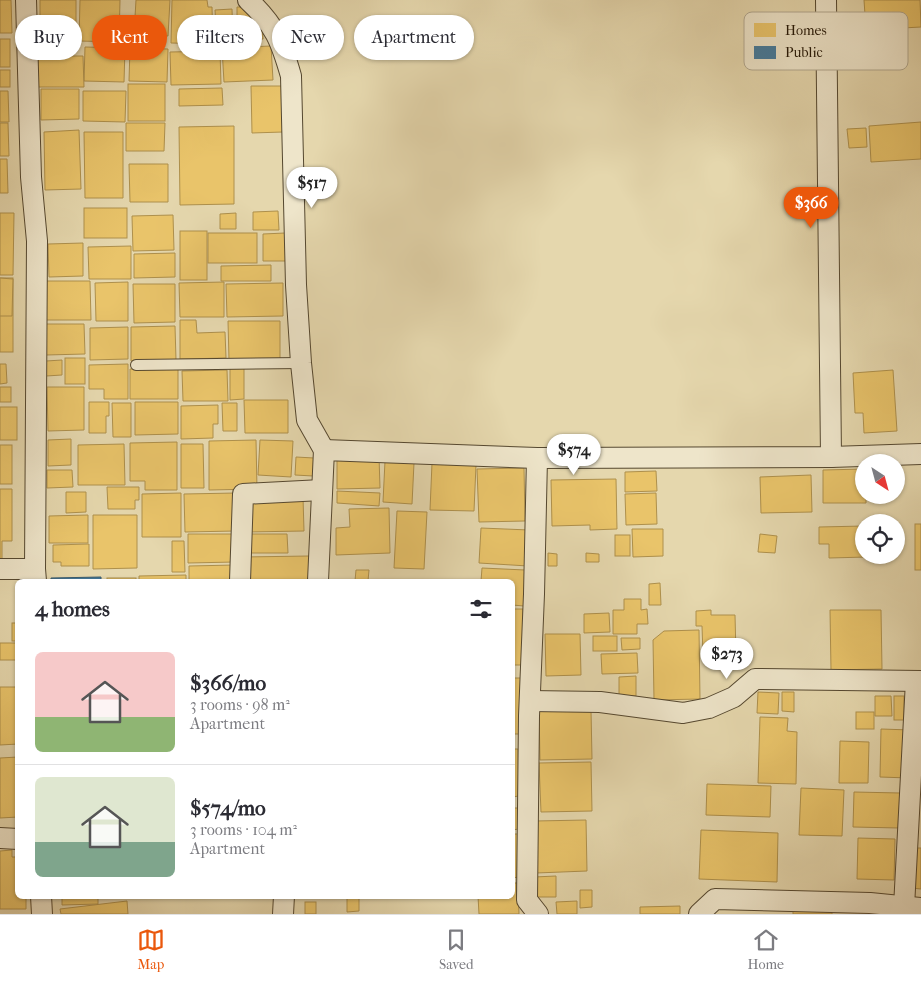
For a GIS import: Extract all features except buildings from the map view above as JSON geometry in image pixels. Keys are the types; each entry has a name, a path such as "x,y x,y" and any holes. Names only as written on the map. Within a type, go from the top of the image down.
{"street":[{"path":"0,569 36,575 37,241 31,177 26,0"},
{"path":"248,0 265,15 281,43 290,76 296,275 301,363 307,420 324,450 318,579"},
{"path":"827,70 831,457"},
{"path":"324,450 537,458 831,457 921,454"},
{"path":"537,458 530,701 527,900 538,914"},
{"path":"240,579 243,494 322,490"},
{"path":"530,701 600,702 682,713 709,708 734,697 754,679 919,681 913,908 870,903 715,899 699,914"},
{"path":"0,838 15,839"},
{"path":"41,899 42,914"},
{"path":"283,914 284,899"}],"lane":[{"path":"136,365 301,363"}]}
